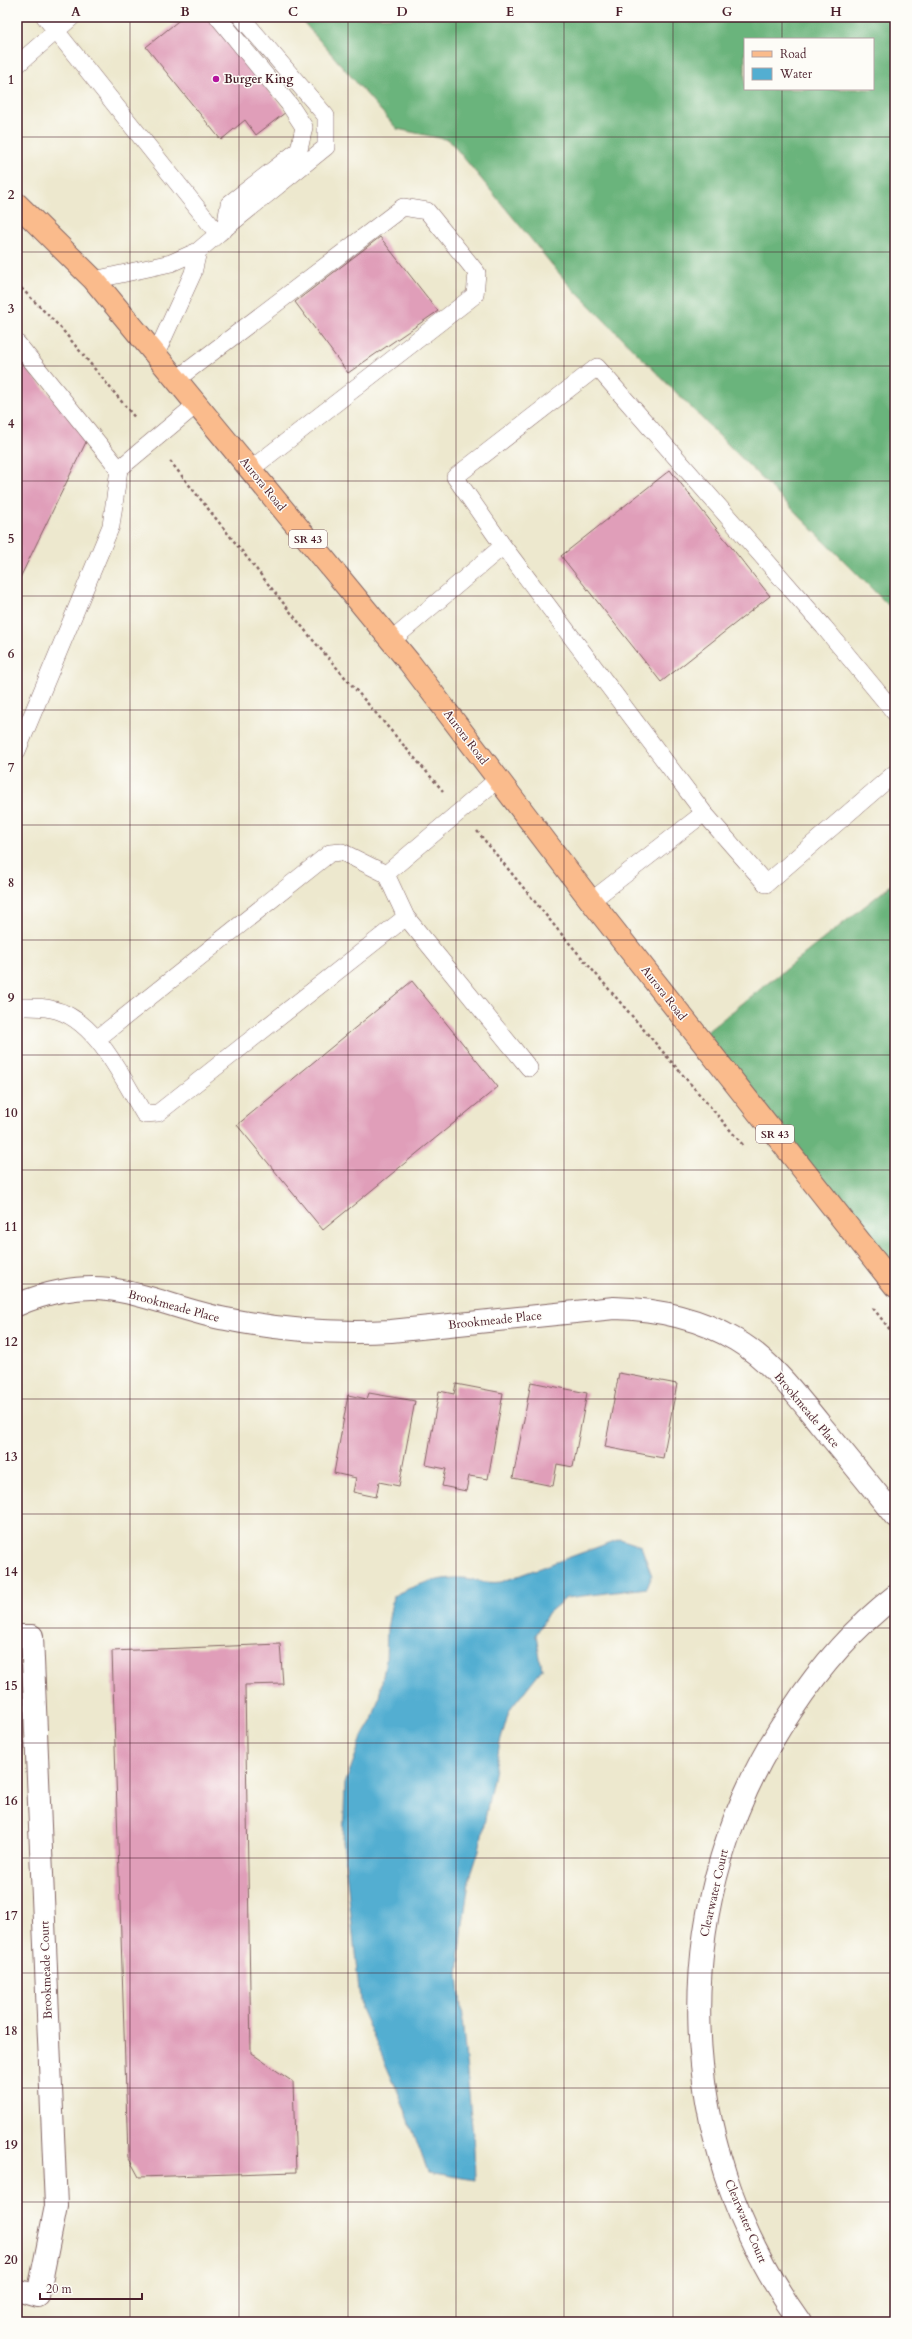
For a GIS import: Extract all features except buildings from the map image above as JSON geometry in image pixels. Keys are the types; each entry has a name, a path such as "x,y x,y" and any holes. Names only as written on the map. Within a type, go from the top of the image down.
{"main road":[{"name":"Aurora Road","path":"17,204 94,280 198,404 391,641 591,901 895,1286"}],"street":[{"name":"Brookmeade Place","path":"17,1305 45,1294 108,1288 227,1320 287,1329 355,1333 391,1331 614,1308 630,1308 679,1316 698,1321 737,1340 772,1368 895,1516"},
{"name":"Clearwater Court","path":"800,2322 778,2291 750,2236 727,2181 711,2123 703,2072 699,1995 703,1935 728,1835 743,1796 772,1738 809,1684 833,1656 858,1628 895,1596"},
{"name":"Brookmeade Court","path":"17,1636 32,1636 56,2206 38,2296 17,2290"}],"lane":[{"path":"45,17 221,231"},
{"path":"17,65 72,17"},
{"path":"218,17 289,104 304,127 299,150 229,204 221,231"},
{"path":"94,280 171,263 198,251 326,147 326,116 240,17"},
{"path":"177,379 403,207 427,211 477,273 474,295 251,470"},
{"path":"156,354 193,273 198,251"},
{"path":"17,343 119,469"},
{"path":"895,713 824,627 597,367 455,477 503,546 704,813 766,884 895,773"},
{"path":"17,751 111,526 119,469 198,404"},
{"path":"391,641 503,546"},
{"path":"386,874 498,779"},
{"path":"591,901 704,813"},
{"path":"97,1039 330,853 342,852 386,874 406,918 528,1068"},
{"path":"17,1007 52,1009 82,1023 97,1039 144,1114 158,1113 406,918"}],"path":[{"path":"17,284 60,327 153,440 312,639 461,811 573,947 745,1146"},
{"path":"872,1306 895,1336"}],"green space":[{"path":"299,17 895,17 895,612 568,284 449,140 397,129"},
{"path":"895,882 895,1286 699,1038"}],"water":[{"path":"620,1539 641,1546 652,1576 647,1588 566,1598 548,1613 536,1635 542,1669 509,1711 500,1743 479,1850 469,1881 458,1974 474,2148 475,2180 428,2172 401,2099 361,2009 343,1841 345,1784 363,1735 372,1720 379,1697 386,1660 387,1629 393,1596 409,1588 435,1580 462,1578 501,1582"}],"place":[{"name":"Burger King","path":"216,79"}]}
